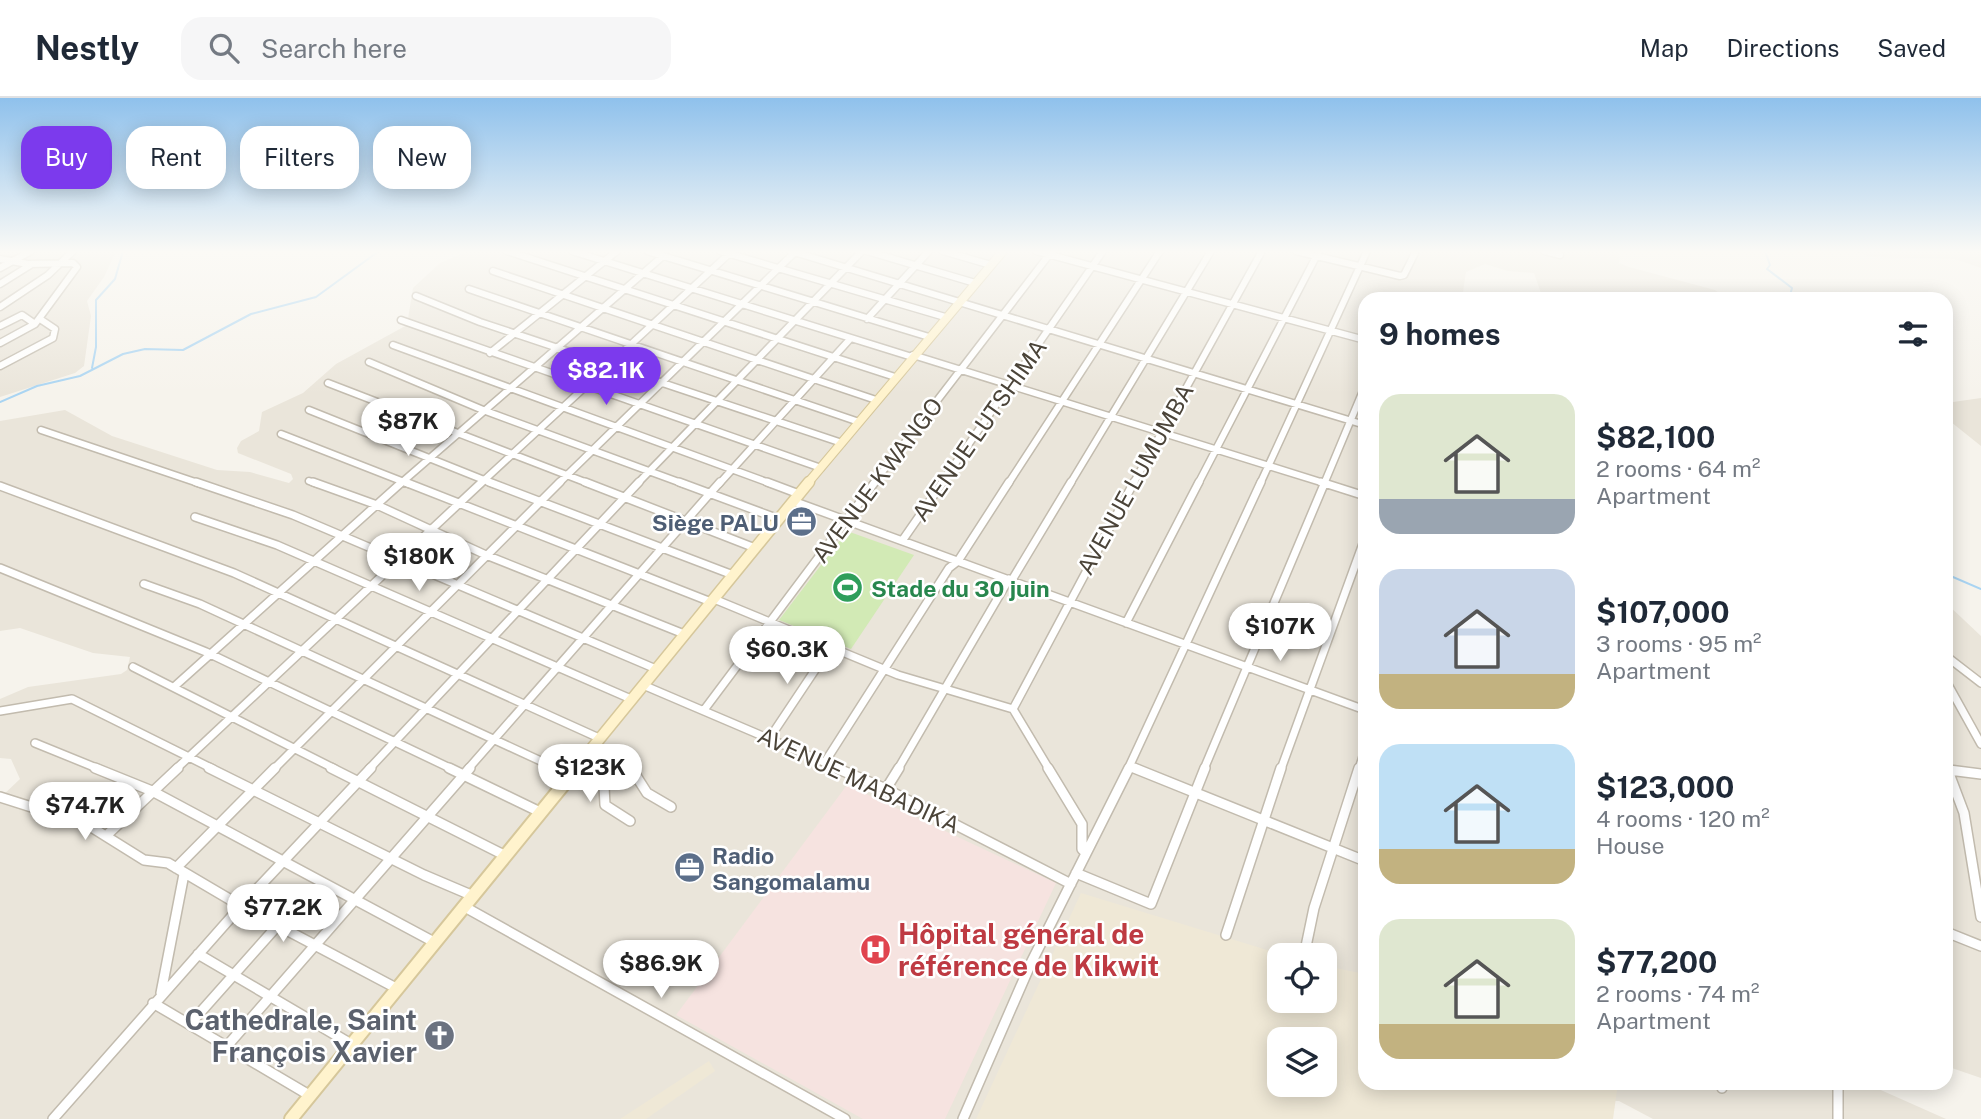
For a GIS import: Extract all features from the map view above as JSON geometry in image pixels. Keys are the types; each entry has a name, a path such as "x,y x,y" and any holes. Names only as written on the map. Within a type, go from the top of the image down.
{"main road":[{"path":"291,1119 656,668 961,299"}],"street":[{"path":"0,343 37,321 54,299"},
{"path":"423,299 515,334 842,443"},
{"path":"496,299 859,422"},
{"path":"490,353 557,299"},
{"path":"572,299 876,400"},
{"path":"175,686 402,481 611,299"},
{"path":"650,299 895,377"},
{"path":"108,834 559,408 680,299"},
{"path":"721,299 1011,385 1358,494"},
{"path":"161,993 180,871 217,825 486,555 748,299"},
{"path":"803,299 929,337"},
{"path":"53,1119 161,993 241,906 322,823 625,497 817,299"},
{"path":"880,299 946,317"},
{"path":"948,299 1358,423"},
{"name":"AVENUE KWANGO","path":"704,710 769,620 1015,299"},
{"name":"AVENUE LUTSHIMA","path":"902,541 914,520 1071,299"},
{"path":"825,762 887,670 949,568 958,561 1128,299"},
{"path":"886,789 1181,299"},
{"path":"1210,299 1358,338"},
{"name":"AVENUE LUMUMBA","path":"1013,709 1020,690 1234,299"},
{"path":"1126,623 1293,299"},
{"path":"963,1119 1017,995 1130,766 1345,299"},
{"path":"867,319 885,300"},
{"path":"0,326 22,315 55,329 53,338 35,350 0,366"},
{"path":"401,320 821,468"},
{"path":"227,1046 638,574 850,339"},
{"path":"393,345 507,389 732,469 846,520 1358,707"},
{"path":"369,362 483,410 779,519"},
{"path":"328,383 567,476 687,519 755,548"},
{"path":"1076,873 1151,904 1194,793 1358,402"},
{"path":"309,410 483,480 733,575"},
{"path":"41,430 293,515 656,668"},
{"path":"281,434 638,574 769,620 829,649 942,692 1013,709 1082,824 1082,849 1086,853"},
{"path":"309,481 377,505 547,581 684,634"},
{"path":"0,486 102,522 116,530 136,534 151,544 234,573 527,703 599,738"},
{"path":"195,517 239,531 314,562 631,699"},
{"path":"1226,934 1262,820 1358,558"},
{"path":"0,568 68,592 212,654 540,812"},
{"path":"144,584 244,624 570,775"},
{"path":"769,739 829,649"},
{"path":"1953,661 1981,683"},
{"path":"133,667 505,855"},
{"name":"AVENUE MABADIKA","path":"643,685 886,789 1070,884"},
{"path":"1953,694 1981,744"},
{"path":"0,710 72,699 471,895"},
{"path":"35,743 152,791 434,942"},
{"path":"588,752 633,771 647,793 671,807"},
{"path":"603,759 605,805 630,821"},
{"path":"1130,766 1358,859"},
{"path":"1953,768 1981,774"},
{"path":"1307,943 1314,908 1358,773"},
{"path":"1953,783 1964,813 1981,917"},
{"path":"0,797 108,834 124,848 154,863 168,863 241,906 396,988"},
{"path":"463,906 845,1119"},
{"path":"190,1024 278,925"},
{"path":"1953,935 1981,946"},
{"path":"198,954 351,1044"},
{"path":"153,1003 309,1095"},
{"path":"1838,1090 1838,1119"}],"shaded area":[{"path":"0,299 89,299 91,316 84,366 75,373 0,397"},
{"path":"411,299 1358,299 1358,1090 1378,1090 1432,1119 0,1119 0,798 20,779 11,759 0,758 0,699 28,687 121,674 127,670 130,657 93,653 20,628 0,631 0,421 65,410 112,436 217,470 250,472 289,483 293,479 291,474 238,453 237,448 241,441 259,431 262,412 303,393 336,364 407,325"},
{"path":"1981,398 1981,446 1953,424 1953,402"},
{"path":"1953,610 1981,636 1981,1078 1953,1068"},
{"name":"Hôpital général de référence de Kikwit","path":"847,785 1056,883 945,1119 863,1119 676,1015"},
{"path":"1081,893 1267,950 1267,1013 1337,1013 1337,968 1358,973 1358,1090 1617,1090 1613,1119 976,1119"},
{"path":"709,1061 715,1071 646,1119 620,1119"},
{"path":"1535,1090 1881,1090 1946,1119 1653,1119 1619,1101 1558,1100"}],"green space":[{"name":"Stade du 30 juin","path":"847,531 914,555 851,649 779,620"}],"waterway":[{"path":"92,368 96,347 97,299"},
{"path":"0,402 37,386 80,376 123,354 145,349 183,350 251,314 310,299"},
{"path":"1953,577 1981,589"}],"place":[{"name":"Siège PALU","path":"802,522"},
{"name":"Stade du 30 juin","path":"848,588"},
{"name":"Radio Sangomalamu","path":"689,868"},
{"name":"Hôpital général de référence de Kikwit","path":"875,949"},
{"name":"Cathedrale, Saint François Xavier","path":"440,1035"}]}
